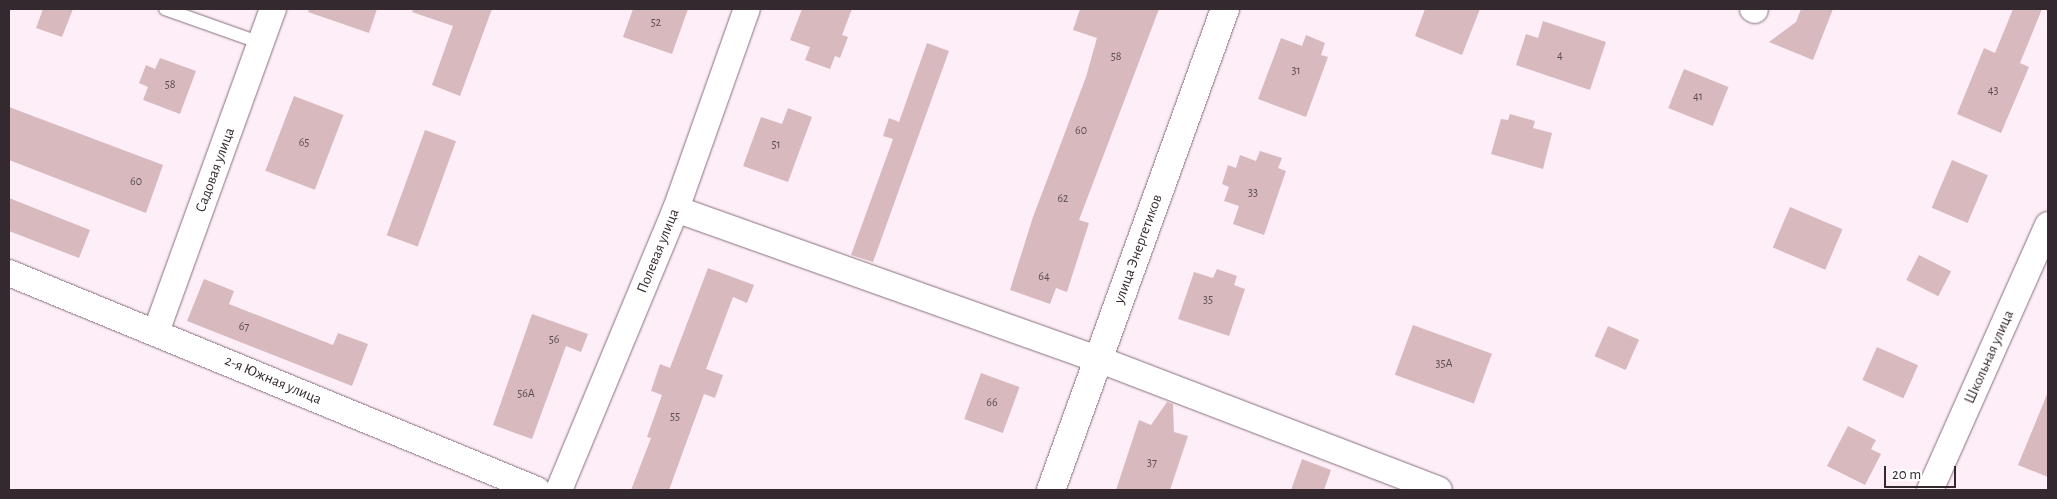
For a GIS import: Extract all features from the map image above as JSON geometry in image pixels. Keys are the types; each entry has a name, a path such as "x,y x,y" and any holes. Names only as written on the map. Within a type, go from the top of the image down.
{"street":[{"name":"Садовая улица","path":"156,332 273,9"},
{"name":"Полевая улица","path":"559,490 676,209 747,9"},
{"name":"улица Энергетиков","path":"1051,490 1225,9"},
{"path":"676,209 1098,359 1439,490"},
{"name":"Школьная улица","path":"1930,490 2048,225"},
{"name":"2-я Южная улица","path":"9,272 537,490"}],"lane":[{"path":"165,9 261,43"}],"building":[{"path":"43,9 73,9 62,37 36,28"},
{"path":"309,9 377,9 369,33 308,12"},
{"path":"413,9 492,9 460,96 432,85 453,26 412,12"},
{"path":"633,9 688,9 672,54 623,37"},
{"path":"802,9 852,9 842,35 848,37 840,58 835,56 830,69 805,60 810,47 790,40"},
{"path":"1080,9 1159,9 1079,220 1089,223 1067,292 1056,288 1050,304 1010,290 1033,217 1086,77 1097,38 1073,30"},
{"path":"1425,9 1480,9 1462,55 1415,36"},
{"path":"1801,9 1833,9 1813,60 1769,42 1796,22"},
{"path":"2013,9 2042,9 2020,63 2029,67 2001,133 1957,114 1984,48 1995,53"},
{"path":"1543,21 1606,42 1590,90 1516,65 1526,34 1538,38"},
{"path":"1306,35 1325,43 1321,55 1328,57 1306,117 1258,99 1281,38 1302,46"},
{"path":"927,43 949,51 873,262 851,255 893,139 883,136 889,118 899,122"},
{"path":"160,58 196,71 180,114 143,100 148,87 139,83 146,65 155,69"},
{"path":"1684,69 1729,87 1713,126 1668,108"},
{"path":"294,96 343,115 315,190 265,171"},
{"path":"9,107 163,165 146,213 9,160"},
{"path":"788,108 812,117 788,182 743,166 761,117 782,124"},
{"path":"1510,114 1535,121 1533,128 1552,133 1543,169 1491,154 1501,119 1508,120"},
{"path":"425,130 456,141 418,247 387,235"},
{"path":"1260,151 1282,158 1278,168 1286,171 1264,235 1233,224 1239,206 1224,201 1229,187 1222,184 1228,165 1236,168 1240,155 1256,161"},
{"path":"1952,160 1988,175 1968,223 1932,208"},
{"path":"9,198 90,230 79,258 9,231"},
{"path":"1790,207 1842,229 1825,270 1773,248"},
{"path":"1919,255 1951,271 1938,296 1906,280"},
{"path":"708,268 754,285 747,303 733,297 706,369 723,375 715,398 704,394 669,490 631,490 651,438 647,437 662,395 651,391 660,364 670,368"},
{"path":"1217,269 1237,276 1234,285 1245,289 1229,336 1178,319 1194,272 1213,278"},
{"path":"204,279 234,291 229,304 333,345 338,333 368,344 352,386 187,321"},
{"path":"532,314 588,334 581,352 566,346 532,439 493,425"},
{"path":"1413,325 1492,354 1474,404 1395,375"},
{"path":"1608,326 1639,340 1626,370 1595,356"},
{"path":"1877,347 1918,365 1903,398 1862,380"},
{"path":"981,373 1020,387 1003,433 964,419"},
{"path":"2048,392 2048,477 2018,465"},
{"path":"1167,402 1173,404 1174,432 1188,436 1170,490 1116,490 1139,420 1151,425"},
{"path":"1848,426 1876,440 1871,449 1881,454 1865,485 1827,466"},
{"path":"1302,459 1331,470 1324,490 1291,490"}]}
